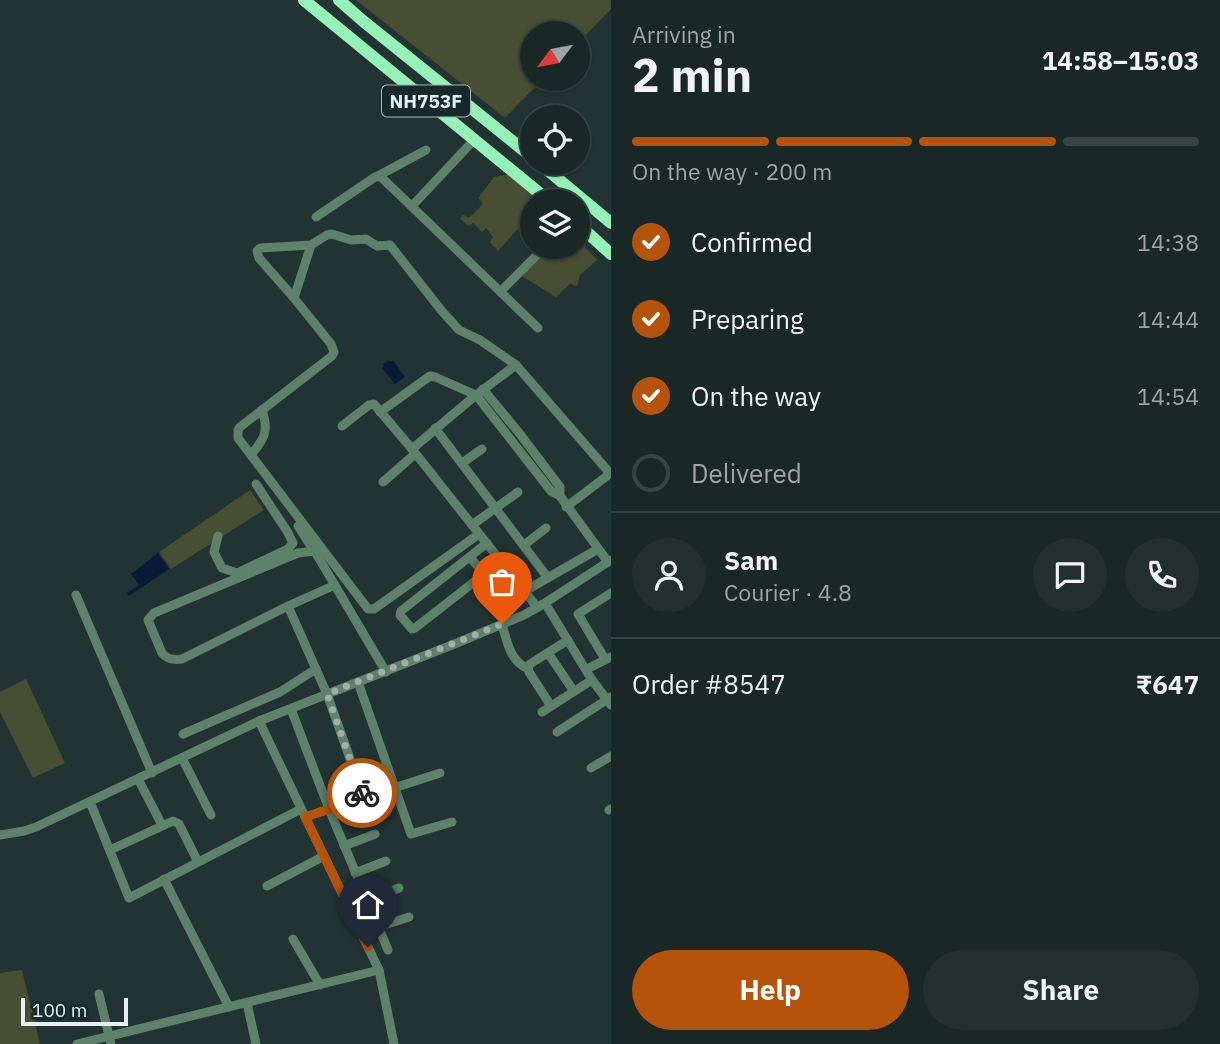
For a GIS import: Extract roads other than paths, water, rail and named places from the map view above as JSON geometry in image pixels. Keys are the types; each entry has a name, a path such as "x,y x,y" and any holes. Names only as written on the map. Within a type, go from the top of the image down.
{"highway":[{"name":"NH753F","path":"304,0 534,189"},
{"name":"NH753F","path":"340,0 520,147"},
{"path":"554,175 609,218"},
{"path":"590,235 611,254"}],"street":[{"path":"412,206 474,140"},
{"path":"316,217 378,176 426,150"},
{"path":"378,176 538,328"},
{"path":"479,534 374,609 368,609 238,438 238,430 334,352 331,344 259,258 257,251 264,246 311,245 332,234 351,240 366,239 377,246 390,245 459,330 480,340 516,365 608,471 607,476 566,507"},
{"path":"294,298 311,245"},
{"path":"501,291 533,259"},
{"path":"383,482 435,428 516,365"},
{"path":"0,835 36,827 259,721 502,624 541,605 610,561 598,549 560,496 551,491 480,392 430,376 380,412"},
{"path":"342,426 374,404 525,591 541,605 568,640 592,680 610,701 557,732"},
{"path":"251,455 266,432 262,410"},
{"path":"435,428 548,578"},
{"path":"462,463 482,449"},
{"path":"218,536 214,552 222,568 237,573 288,549 293,542 256,484"},
{"path":"472,525 518,492"},
{"path":"297,524 386,672"},
{"path":"524,545 546,528"},
{"path":"487,543 401,611 400,615 408,626 415,628 501,561"},
{"path":"525,591 598,549"},
{"path":"314,551 298,554 154,612 148,620 165,657 182,659 335,585"},
{"path":"470,557 484,574"},
{"path":"587,669 608,658 578,614 611,593"},
{"path":"76,595 152,772"},
{"path":"288,606 327,694 364,798"},
{"path":"502,624 510,651 515,660 528,669 546,709 592,680"},
{"path":"528,669 530,664 568,640"},
{"path":"548,653 573,690"},
{"path":"183,734 280,692 316,669"},
{"path":"358,682 411,834 452,822"},
{"path":"291,709 388,950"},
{"path":"259,721 379,970 394,1044"},
{"path":"591,768 611,756"},
{"path":"182,758 211,815"},
{"path":"90,802 128,898 303,813 329,809 440,773"},
{"path":"138,779 162,825"},
{"path":"110,850 173,821 177,822 198,862"},
{"path":"344,846 375,834"},
{"path":"267,886 324,856"},
{"path":"355,873 386,861"},
{"path":"164,879 229,1007"},
{"path":"367,901 399,888"},
{"path":"378,927 409,917"},
{"path":"293,939 320,985"},
{"path":"77,1044 110,1040 379,970"},
{"path":"99,994 110,1040"},
{"path":"247,1003 256,1044"}],"water":[{"path":"388,360 393,360 405,377 395,384 382,368"},
{"path":"158,553 169,569 129,596 127,593 139,585 131,574"}]}
